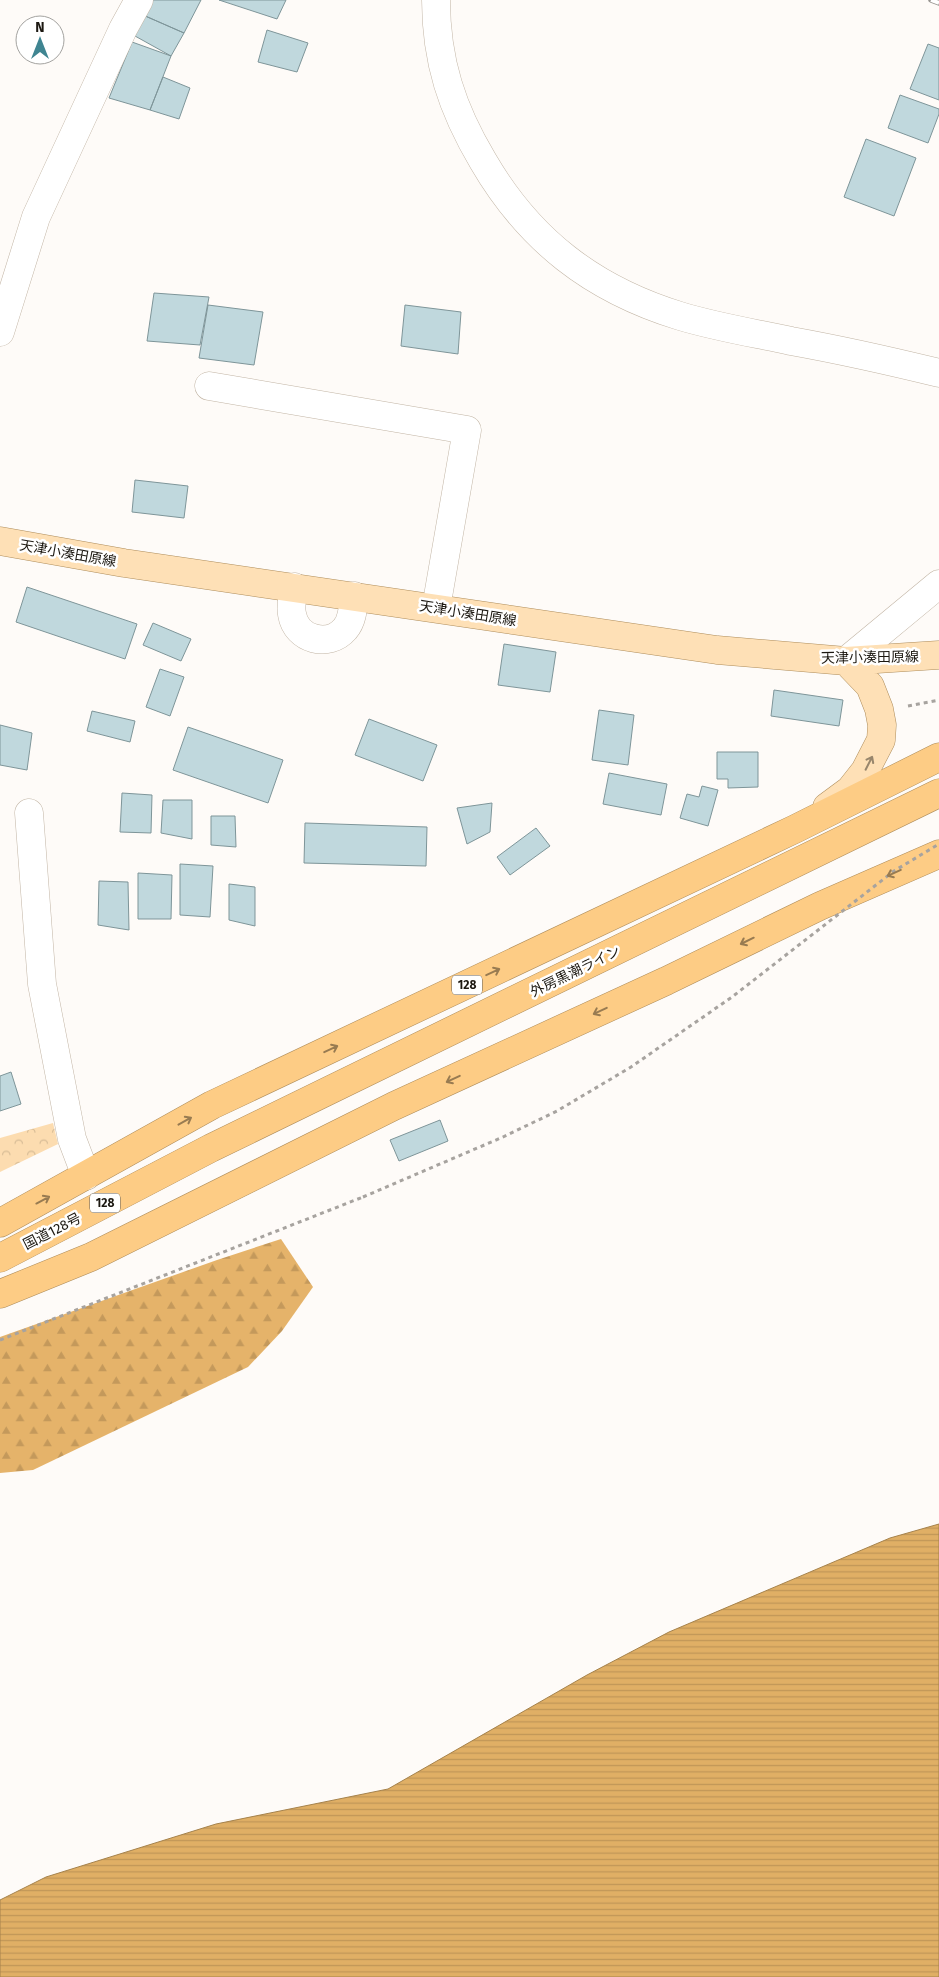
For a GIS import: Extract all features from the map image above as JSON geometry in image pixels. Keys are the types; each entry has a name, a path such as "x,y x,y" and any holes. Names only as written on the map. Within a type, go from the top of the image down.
{"highway":[{"name":"128","path":"0,1223 212,1105 795,829 939,757"},
{"name":"外房黒潮ライン","path":"211,1148 939,793"},
{"path":"0,1294 91,1256 394,1106 666,981 820,906 939,854"},
{"name":"国道128号","path":"0,1258 211,1148"}],"main road":[{"name":"天津小湊田原線","path":"0,541 124,563 717,650 846,661 939,655"},
{"path":"795,829 850,790 866,771 881,740 882,725 879,708 870,686 846,661"}],"street":[{"path":"0,332 36,217 123,28 138,0"},
{"path":"436,0 438,42 443,69 450,96 460,120 506,198 542,239 564,259 623,294 680,316 748,333 876,358 939,373"},
{"path":"209,386 468,430 436,608"},
{"path":"846,661 939,584"},
{"path":"294,587 292,613 294,622 302,632 316,639 333,638 345,630 351,617 354,596"},
{"path":"29,813 42,984 72,1139 86,1176"}],"path":[{"path":"905,707 939,700"},
{"path":"0,1340 363,1197 518,1130 557,1111 631,1067 732,997 894,871 939,844"}],"green space":[{"path":"53,1123 58,1144 0,1172 0,1138"},
{"path":"281,1239 313,1287 282,1331 248,1367 33,1470 0,1473 0,1337"}],"shaded area":[{"path":"939,1524 939,1977 0,1977 0,1900 46,1877 216,1824 388,1789 587,1675 669,1632 890,1538"}],"building":[{"path":"151,0 201,0 184,33 143,15"},
{"path":"219,0 286,0 277,19"},
{"path":"143,15 184,33 171,56 135,36"},
{"path":"267,30 308,43 297,72 258,62"},
{"path":"132,42 171,56 150,110 109,98"},
{"path":"928,44 939,48 939,100 910,89"},
{"path":"163,77 190,88 179,119 150,110"},
{"path":"900,95 939,109 939,114 928,143 888,128"},
{"path":"866,139 916,158 894,216 844,197"},
{"path":"154,293 209,297 200,345 147,341"},
{"path":"208,305 263,312 254,365 199,358"},
{"path":"405,305 461,312 458,354 401,346"},
{"path":"135,480 188,486 184,518 132,512"},
{"path":"27,587 137,624 125,659 16,622"},
{"path":"153,623 191,639 181,661 143,645"},
{"path":"504,644 556,652 550,692 498,685"},
{"path":"160,669 184,677 170,716 146,707"},
{"path":"774,690 843,700 839,726 771,716"},
{"path":"599,710 634,715 628,765 592,760"},
{"path":"92,711 135,721 130,742 87,731"},
{"path":"369,719 437,745 423,781 355,755"},
{"path":"0,725 32,733 27,770 0,765"},
{"path":"188,727 283,760 268,803 173,770"},
{"path":"717,752 758,752 758,787 728,788 728,779 717,779"},
{"path":"609,773 667,784 661,815 603,804"},
{"path":"702,786 718,790 708,826 680,818 687,794 699,797"},
{"path":"122,793 152,795 151,833 120,832"},
{"path":"163,800 192,800 192,839 161,833"},
{"path":"492,803 490,832 467,844 457,808"},
{"path":"211,816 235,816 236,847 211,845"},
{"path":"305,823 427,827 426,866 304,863"},
{"path":"536,828 550,846 510,875 497,857"},
{"path":"180,864 213,866 210,917 180,915"},
{"path":"138,873 172,875 171,919 138,919"},
{"path":"99,881 128,882 129,930 98,925"},
{"path":"229,884 255,887 255,926 229,920"},
{"path":"11,1072 21,1104 0,1111 0,1076"},
{"path":"440,1120 448,1141 399,1161 390,1140"}],"railway":[{"path":"931,0 939,3"}]}
